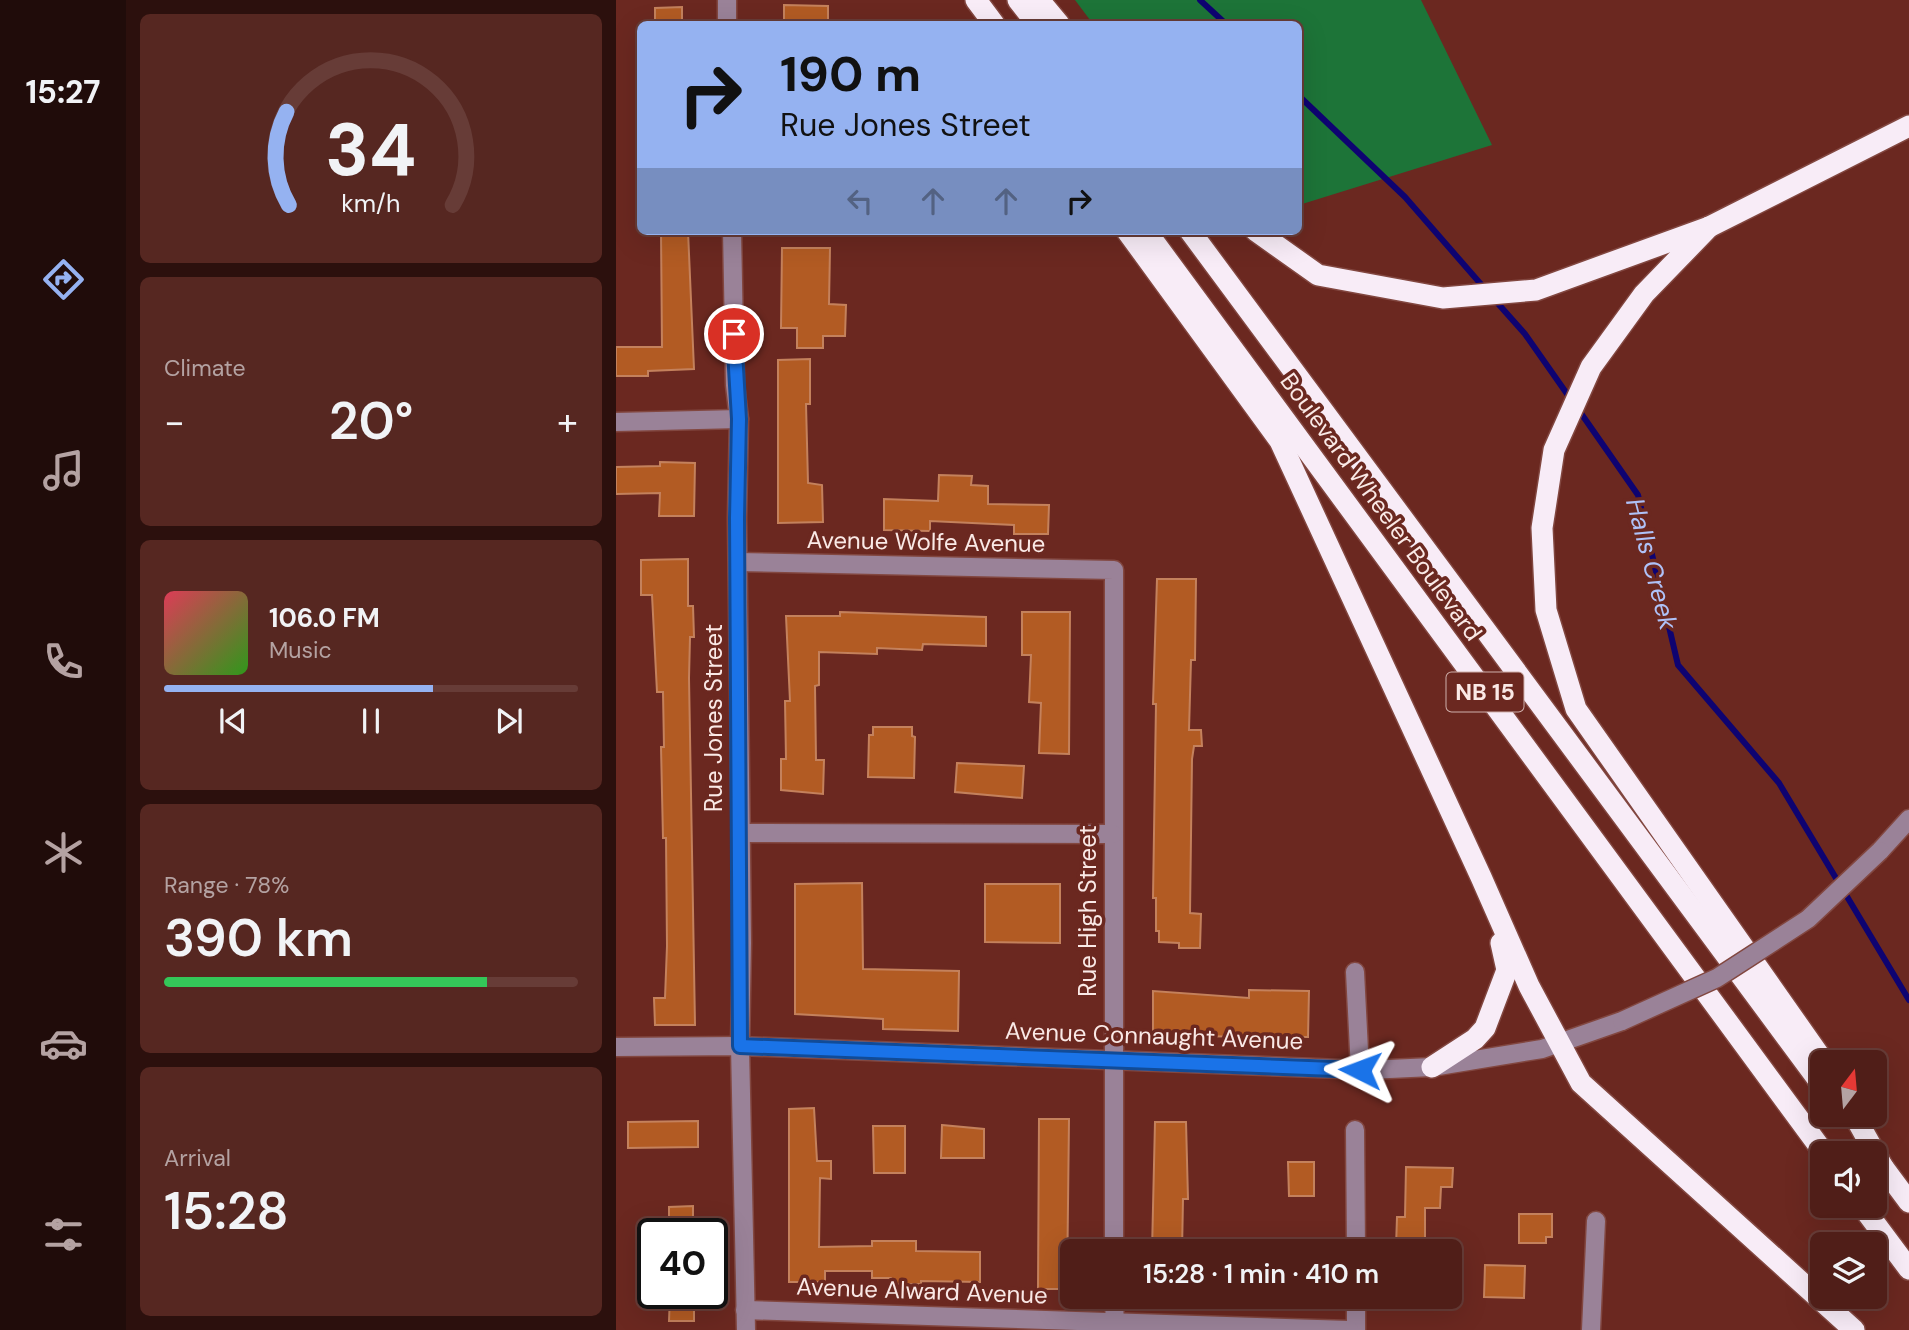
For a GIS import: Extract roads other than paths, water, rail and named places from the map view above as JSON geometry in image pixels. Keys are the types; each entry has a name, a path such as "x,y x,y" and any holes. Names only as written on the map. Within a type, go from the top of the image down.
{"highway":[{"path":"959,0 975,21"},
{"path":"976,0 992,21"},
{"path":"1018,0 1035,21"},
{"path":"1039,0 1056,21"},
{"path":"1262,235 1318,275 1443,298 1536,290 1709,227 1909,126"},
{"path":"1709,227 1644,294 1591,367 1554,450 1542,528 1546,610 1576,709 1816,1050"},
{"path":"1130,235 1280,441 1481,877 1495,914 1529,986 1563,1044 1581,1083 1854,1330"},
{"name":"Boulevard Wheeler Boulevard","path":"1149,235 1815,1141"},
{"name":"Boulevard Wheeler Boulevard","path":"1192,235 1810,1069"},
{"path":"1433,1067 1475,1039 1485,1028 1507,970 1495,914"},
{"path":"1887,1172 1909,1202"},
{"path":"1871,1218 1909,1269"}],"street":[{"path":"727,0 727,21"},
{"name":"Rue Jones Street","path":"732,235 735,385 739,419 740,1046 746,1330"},
{"path":"616,422 739,419"},
{"name":"Avenue Wolfe Avenue","path":"738,562 1114,570"},
{"name":"Rue High Street","path":"1114,570 1114,1239"},
{"name":"Avenue Connaught Avenue","path":"616,1047 740,1046 1112,1058 1360,1070 1433,1067 1563,1044 1622,1021 1717,978 1808,919 1880,851 1909,819"},
{"path":"741,832 1113,834"},
{"path":"1355,972 1360,1070"},
{"path":"1355,1130 1356,1239"},
{"path":"1591,1330 1595,1221"},
{"path":"1114,1309 1115,1327"},
{"path":"1356,1309 1356,1330"},
{"name":"Avenue Alward Avenue","path":"746,1310 984,1316 1115,1327 1349,1330"}],"waterway":[{"name":"Halls Creek","path":"1200,0 1223,21"},
{"name":"Halls Creek","path":"1302,99 1405,197 1486,290"},
{"name":"Halls Creek","path":"1493,298 1525,334 1572,401"},
{"name":"Halls Creek","path":"1578,409 1638,495 1678,665 1779,783 1909,1000"}]}
